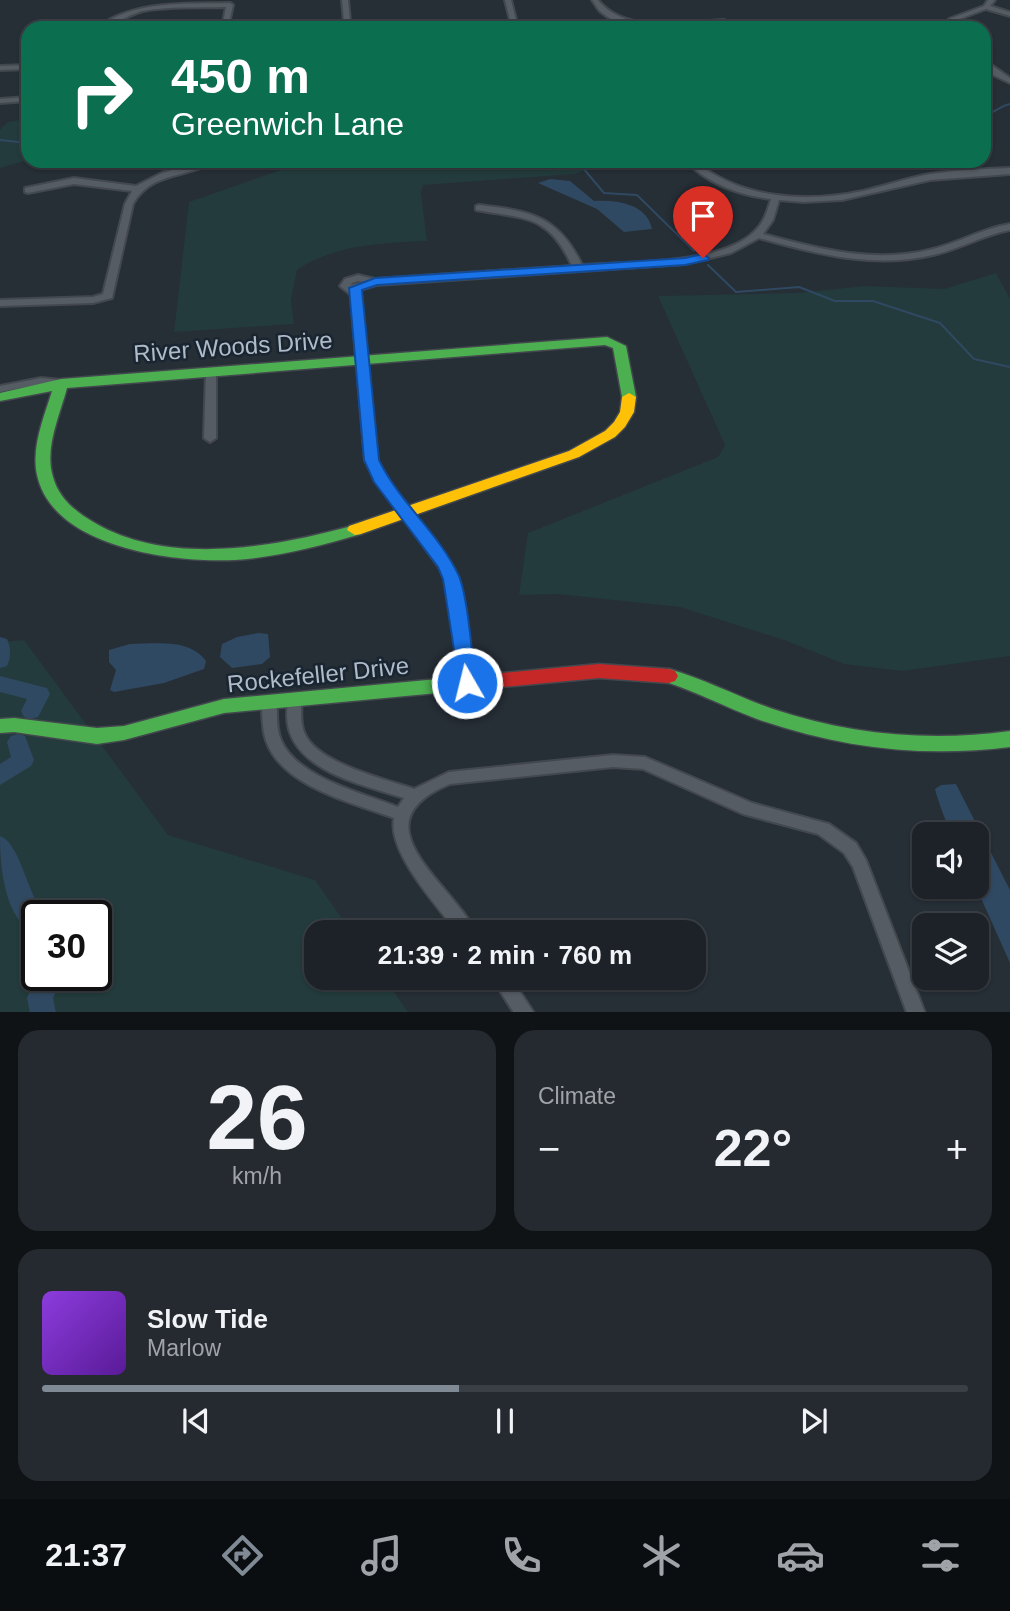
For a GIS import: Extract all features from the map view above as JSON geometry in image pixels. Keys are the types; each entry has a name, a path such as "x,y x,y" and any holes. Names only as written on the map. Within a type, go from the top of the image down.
{"street":[{"path":"345,0 347,21"},
{"path":"508,0 513,21"},
{"path":"595,0 604,13 625,21"},
{"path":"950,21 986,7 992,0"},
{"path":"111,21 140,11 230,5 227,21"},
{"path":"986,7 1010,14"},
{"path":"0,68 21,67"},
{"path":"991,70 1010,80"},
{"path":"0,101 21,100"},
{"path":"0,303 93,300 108,296 129,204 137,189 164,175 188,168"},
{"path":"701,168 726,184 776,197 799,199 841,197 935,176 1010,172"},
{"path":"28,190 74,181 137,189"},
{"path":"467,683 452,579 445,565 380,478 371,460 354,287 358,278 375,282 685,261 723,253 757,235 769,218 776,197"},
{"path":"479,208 522,215 552,228 567,242 578,268"},
{"path":"757,235 805,250 880,259 911,257 936,251 981,233 1010,227"},
{"name":"River Woods Drive","path":"0,397 61,383 607,341 617,344 631,383 632,396 626,415 606,437 574,454 406,513"},
{"path":"210,438 211,371"},
{"name":"River Woods Drive","path":"0,389 41,381 61,383"},
{"path":"61,383 44,464 48,485 69,513 85,525 112,537 207,555 262,552 321,542 406,513"},
{"name":"Rockefeller Drive","path":"0,726 14,725 96,736 110,735 224,706 599,671 643,672 681,679 765,714 810,727 873,739 939,746 1010,739"},
{"path":"295,699 295,728 302,743 326,762 414,795"},
{"path":"270,702 272,738 293,768 310,779 403,815"},
{"path":"281,754 302,743"},
{"path":"459,920 405,844 401,834 403,815 414,795 425,787 449,778 629,760 661,768 749,808 823,829 835,835 856,855 916,1012"},
{"path":"368,800 377,782"},
{"path":"509,990 524,1012"}],"green space":[{"path":"21,120 21,162 0,168 0,130 8,122"},
{"path":"286,168 592,168 574,174 423,185 421,193 427,241 360,246 327,255 297,270 291,300 294,324 174,332 189,202"},
{"path":"996,273 1010,299 1010,656 902,671 844,664 784,640 680,607 557,594 519,595 528,533 718,457 725,445 658,296 798,293 865,286 944,289"},
{"path":"24,640 168,835 315,880 343,920 304,920 304,990 392,990 408,1012 0,1012 0,642"}],"water":[{"path":"550,179 570,181 594,201 611,201 637,208 649,220 652,229 624,232 597,209 538,183"},
{"path":"268,634 270,657 262,664 232,668 220,657 222,644 237,637"},
{"path":"161,643 191,649 206,661 204,669 164,683 114,692 110,690 116,670 109,662 109,650 130,644"},
{"path":"956,784 975,822 946,822 935,789 941,785"},
{"path":"989,849 1010,890 1010,963 981,899 989,899"}],"waterway":[{"path":"991,113 1010,104"},
{"path":"0,140 21,142"},
{"path":"583,168 604,193 637,195 694,251"},
{"path":"708,265 736,292 799,287 835,301 873,301 940,323 974,359 1010,367"},
{"path":"0,644 0,661"},
{"path":"0,684 40,694 31,711"},
{"path":"0,776 23,760 18,742"},
{"path":"0,846 10,865 21,900"},
{"path":"42,991 40,1002 43,1012"}],"traffic: fast":[{"path":"0,397 81,381 607,341 619,346 629,397"},
{"path":"61,383 45,442 45,477 55,499 73,517 97,531 125,542 155,549 212,555 280,548 355,530"},
{"path":"669,676 768,715 857,738 919,745 1010,739"},
{"path":"0,726 14,725 97,736 124,733 224,706 491,681"}],"traffic: slow":[{"path":"355,530 574,454 610,434 620,424 627,412 629,397"}],"traffic: jam":[{"path":"491,681 599,671 669,676"}],"route":[{"path":"467,683 452,579 445,565 380,478 371,460 355,288 375,282 703,258"}]}
